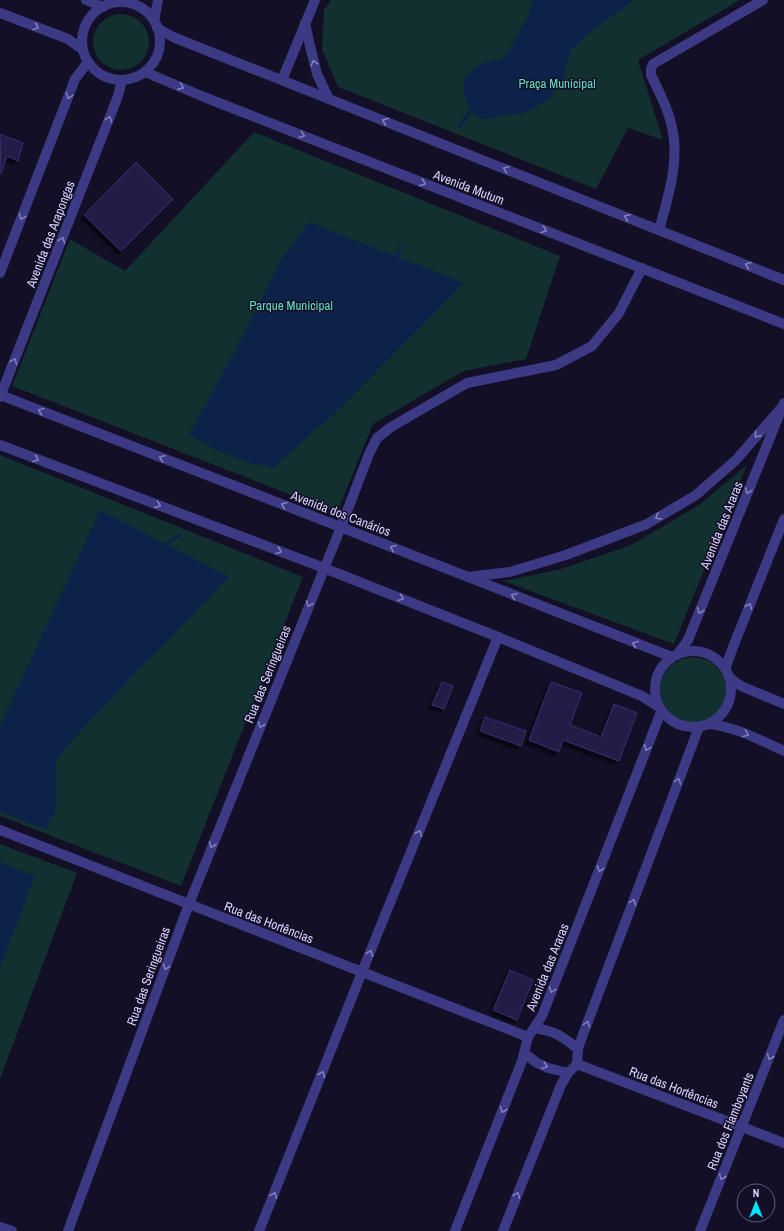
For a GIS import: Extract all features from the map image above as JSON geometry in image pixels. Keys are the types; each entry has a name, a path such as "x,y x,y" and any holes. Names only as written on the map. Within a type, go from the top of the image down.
{"street":[{"path":"86,0 108,4 119,3 134,5 147,13 156,24 173,37 784,280"},
{"path":"108,4 93,15 86,25 82,37 83,50 88,62 97,72 109,78 122,80 135,78 145,72 153,63 158,52 160,40 156,24 158,0"},
{"path":"282,80 315,0"},
{"path":"659,230 669,191 674,159 674,134 667,110 651,75 650,69 654,64 763,0"},
{"path":"0,13 68,39 83,50"},
{"path":"305,23 317,74 329,99"},
{"path":"0,273 75,79 88,62"},
{"name":"Avenida Mutum","path":"145,72 204,97 784,324"},
{"name":"Avenida das Arapongas","path":"0,396 118,96 122,80"},
{"name":"Rua das Seringueiras","path":"68,1231 189,904 369,454 377,438 391,427 467,383 556,365 592,346 619,313 642,268"},
{"name":"Avenida dos Canários","path":"0,396 674,656"},
{"path":"468,577 510,572 566,556 647,524 696,495 736,460 783,404"},
{"name":"Avenida das Araras","path":"674,656 688,640 783,404"},
{"path":"0,445 324,568 642,696 660,709 672,722 685,727 723,725 748,734 784,751"},
{"path":"725,669 732,647 784,519"},
{"path":"259,1231 498,637"},
{"path":"660,709 654,694 655,680 661,667 674,656 690,651 704,653 716,659 725,669 730,678 741,686 784,704"},
{"path":"503,1231 561,1085 568,1073 577,1064 578,1049 704,726 720,716 728,705 731,692 730,678"},
{"name":"Avenida das Araras","path":"454,1231 519,1069 528,1037 542,1016 660,709"},
{"name":"Rua das Hortências","path":"0,830 528,1037"},
{"name":"Rua dos Flamboyants","path":"700,1231 784,1020"},
{"path":"534,1028 548,1030 562,1036 578,1049"},
{"path":"524,1053 537,1064 568,1073"},
{"name":"Rua das Hortências","path":"577,1064 784,1143"},
{"path":"0,1227 12,1231"}],"green space":[{"name":"Praça Municipal","path":"331,0 740,0 638,60 663,140 628,128 596,189 338,87 322,49 324,10"},
{"path":"121,14 132,16 141,22 147,31 149,42 147,53 141,62 132,68 121,70 110,68 101,62 95,53 93,42 95,31 101,22 110,16"},
{"name":"Parque Municipal","path":"254,132 560,256 526,359 464,371 373,424 337,513 12,386 70,239 125,271"},
{"path":"0,455 303,577 181,886 0,816"},
{"path":"747,465 674,644 503,581 561,569 631,545 699,505"},
{"path":"693,657 706,660 716,667 723,677 726,690 723,703 716,713 706,720 693,723 680,720 670,713 663,703 660,690 663,677 670,667 680,660"},
{"path":"0,844 77,873 0,1079"}],"water":[{"path":"533,0 633,0 595,28 570,51 563,80 549,99 526,113 481,119 471,111 463,93 465,77 479,64 504,58 528,17"},
{"path":"309,222 464,283 331,417 312,432 274,468 247,462 212,448 189,434 237,347 281,260"},
{"path":"100,510 229,577 95,715 56,759 56,809 46,829 0,812 0,726"},
{"path":"0,862 35,876 0,967"}],"building":[{"path":"0,134 23,143 18,161 7,156 1,174"},
{"path":"136,162 173,199 121,251 84,215"},
{"path":"442,682 453,686 444,709 432,705"},
{"path":"551,682 582,693 570,725 601,737 614,704 637,713 619,761 563,740 559,752 529,740"},
{"path":"485,717 526,731 521,746 480,731"},
{"path":"510,970 533,980 517,1020 493,1010"}],"waterway":[{"path":"459,127 472,109"},
{"path":"395,260 401,246"},
{"path":"164,546 180,535"}]}
